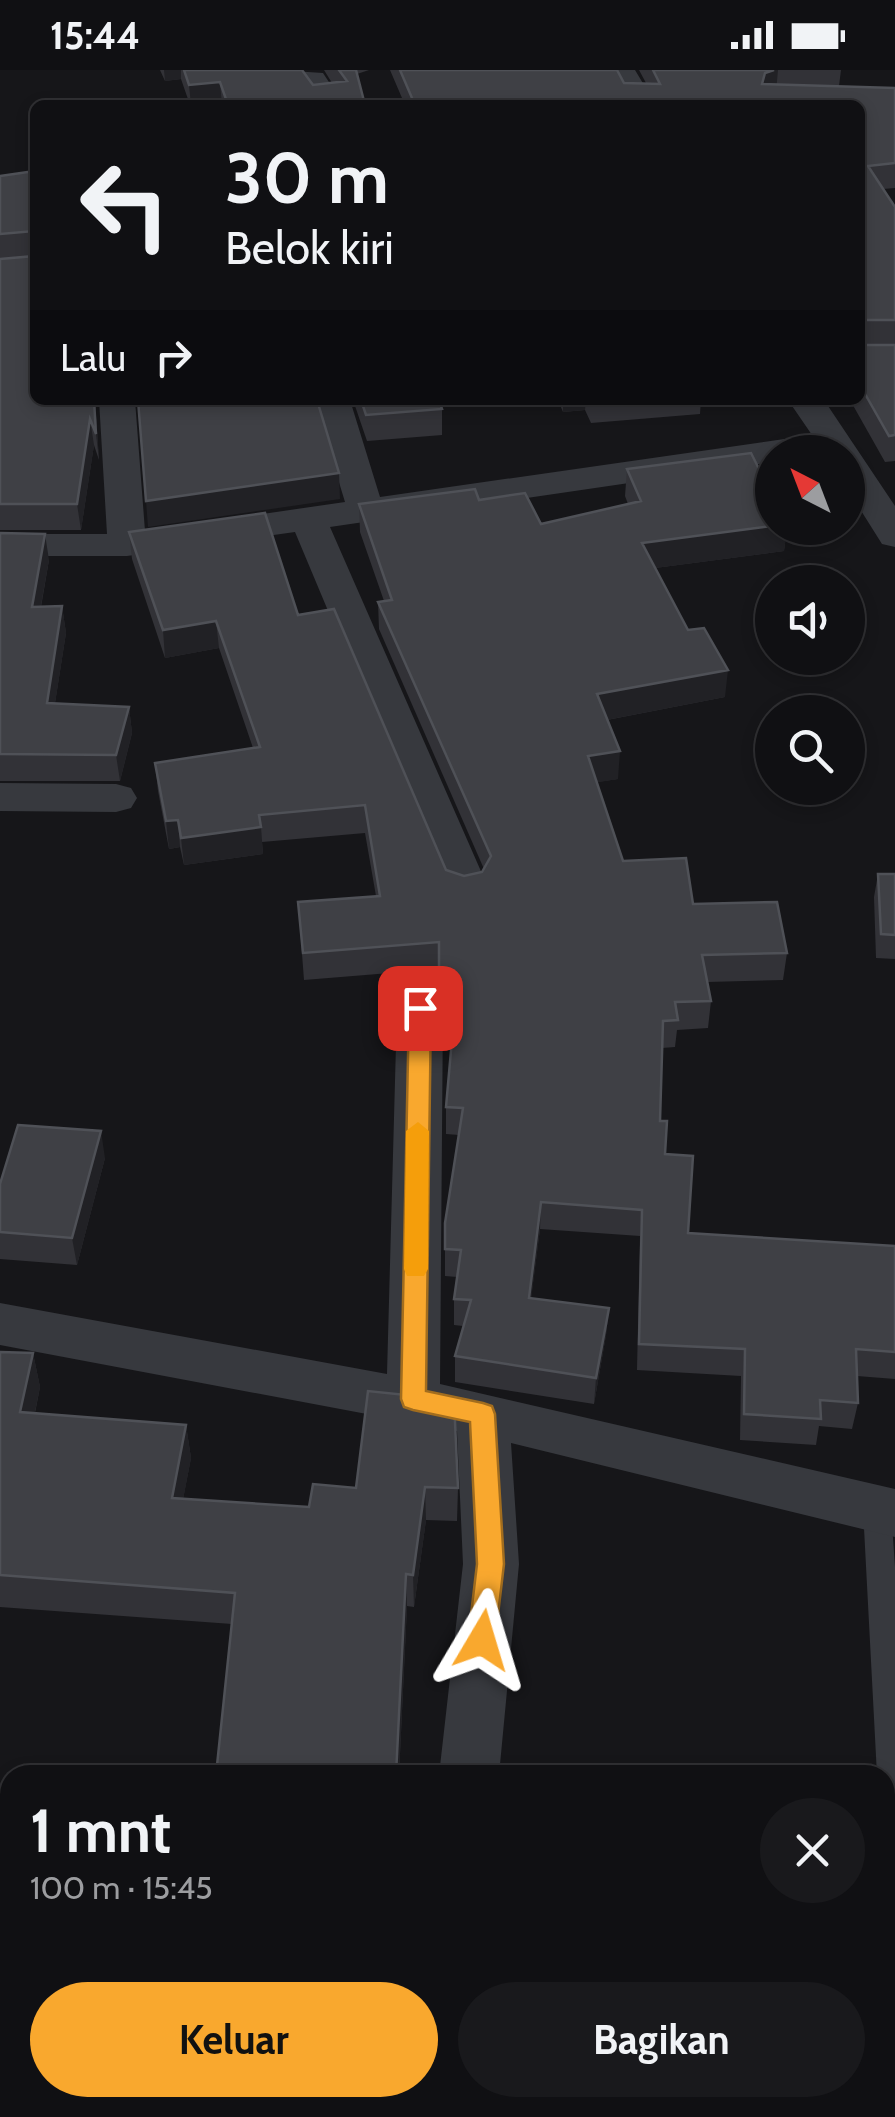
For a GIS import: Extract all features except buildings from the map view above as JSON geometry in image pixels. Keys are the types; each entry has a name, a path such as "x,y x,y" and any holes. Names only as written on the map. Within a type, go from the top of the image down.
{"street":[{"path":"292,70 312,78 326,100"},
{"path":"620,70 637,100"},
{"path":"117,405 128,545"},
{"path":"334,405 366,511"},
{"path":"809,405 830,435"},
{"path":"0,546 128,545 755,463"},
{"path":"865,489 895,536"},
{"path":"308,520 466,885"},
{"path":"0,797 116,798"},
{"path":"413,1399 420,1008"},
{"path":"0,1324 413,1399 886,1511"},
{"path":"470,1765 490,1564 483,1414"}],"lane":[{"path":"886,1511 893,1765"}],"slow traffic":[{"path":"416,1269 418,1131"}],"route":[{"path":"420,1008 413,1399 483,1414 490,1564 482,1640"}]}
